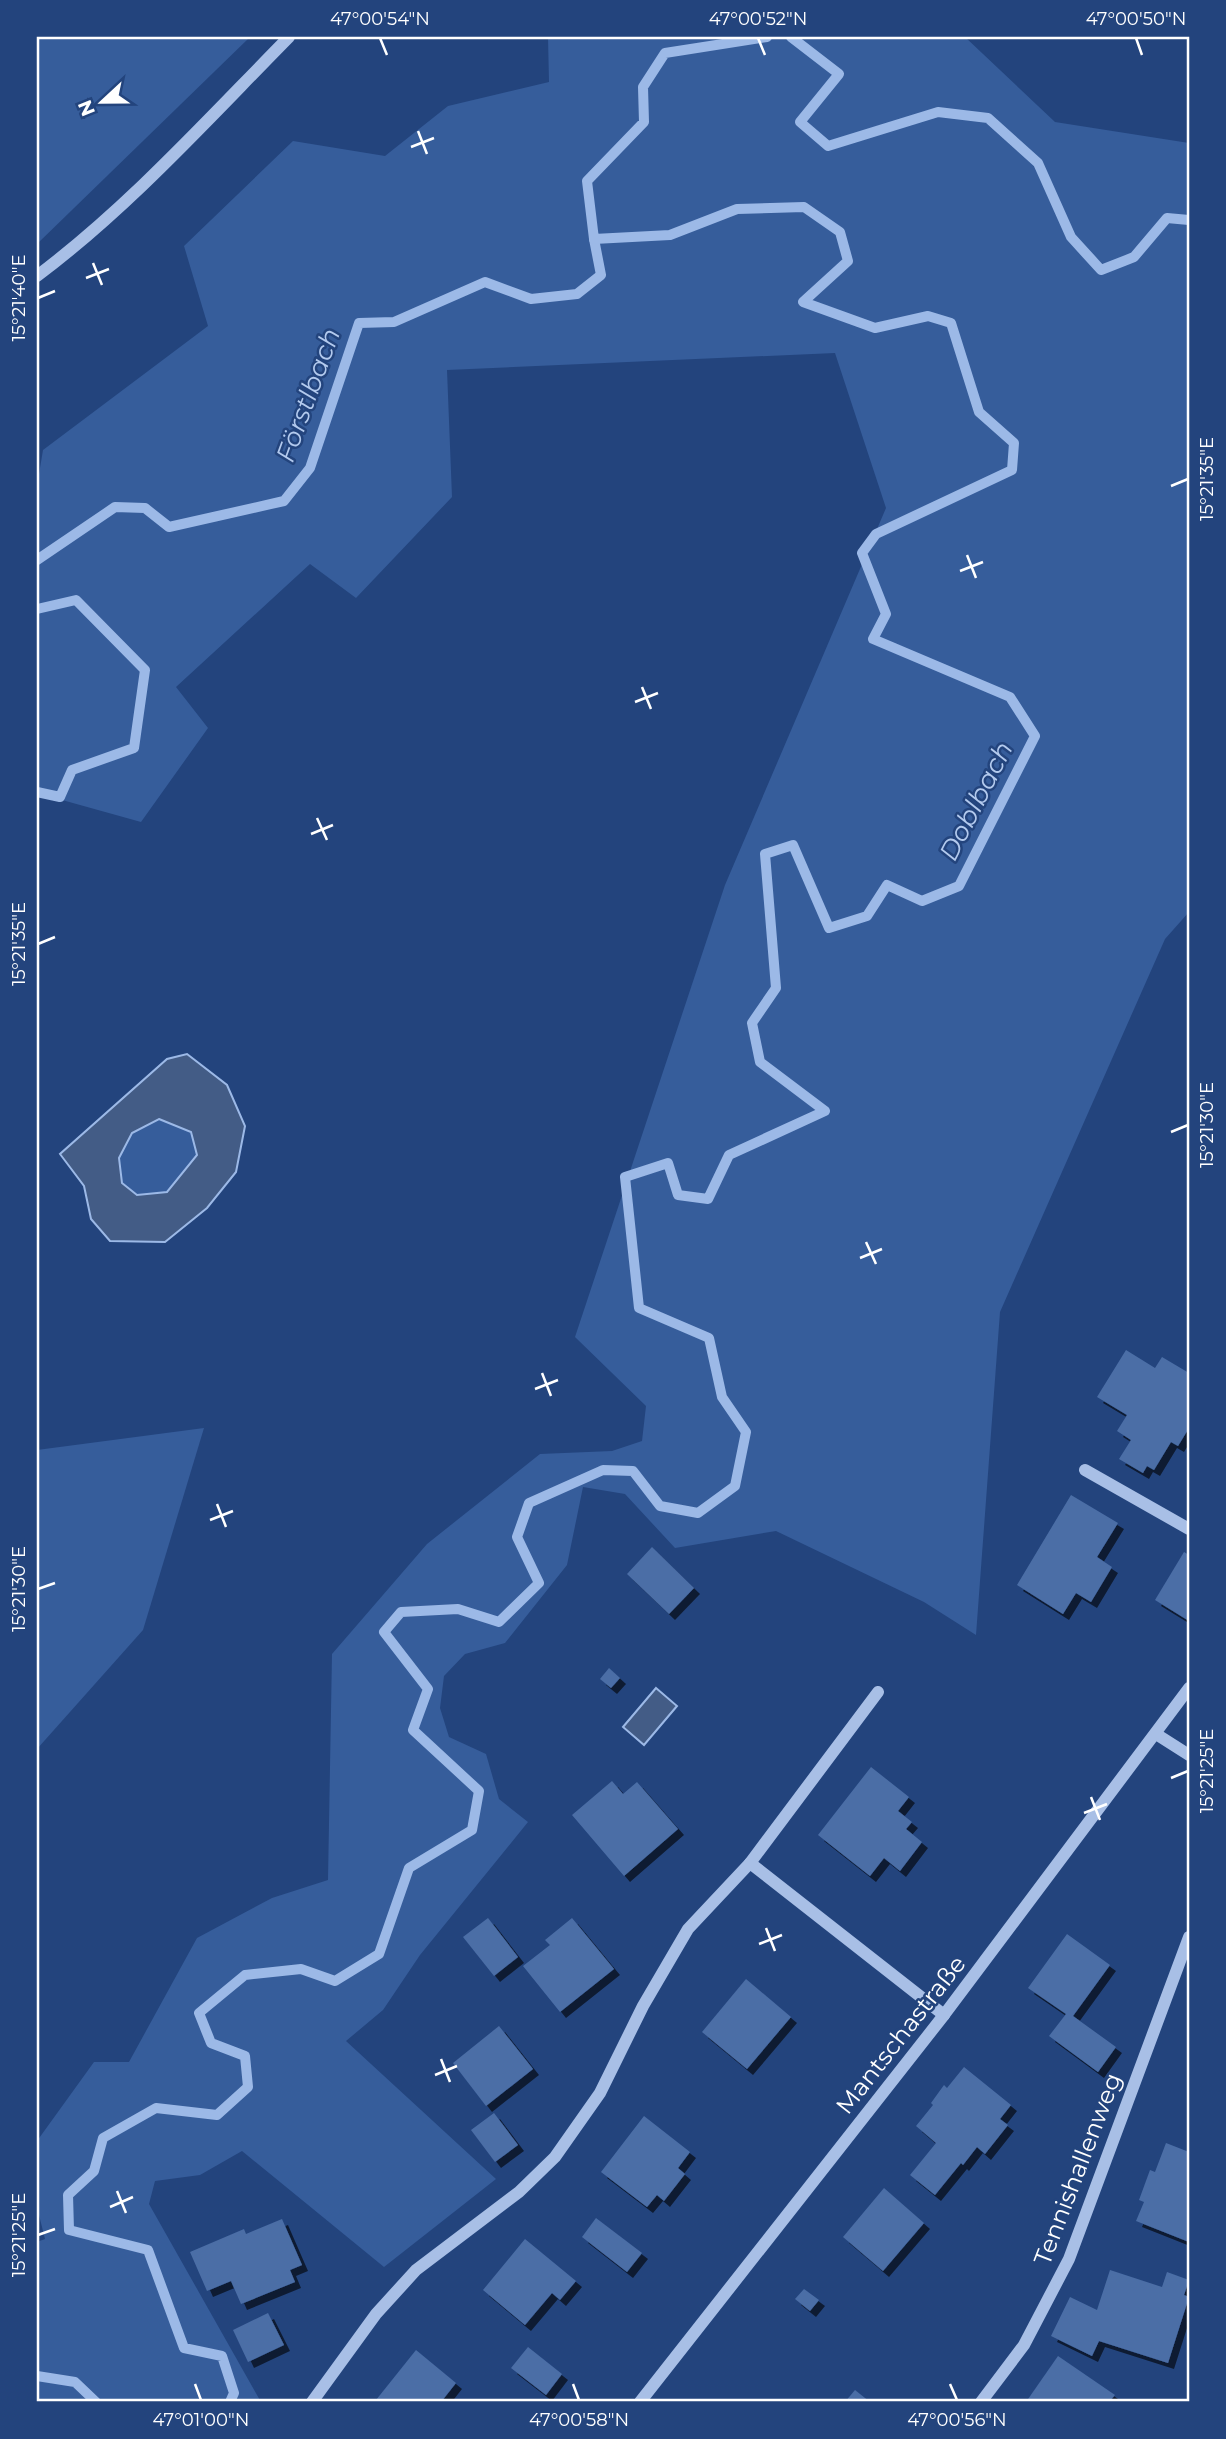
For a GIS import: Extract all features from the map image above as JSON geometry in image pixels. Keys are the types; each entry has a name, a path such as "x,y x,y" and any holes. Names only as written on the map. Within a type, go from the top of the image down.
{"street":[{"path":"37,276 85,238 149,178 289,37"},
{"path":"1085,1470 1189,1529"},
{"name":"Mantschastraße","path":"640,2402 944,2015 1189,1688"},
{"path":"312,2402 376,2314 415,2270 519,2192 555,2157 600,2093 643,2006 688,1929 750,1863 878,1692"},
{"path":"1156,1734 1189,1755"},
{"path":"750,1863 944,2015"},
{"name":"Tennishallenweg","path":"981,2402 1024,2345 1069,2259 1189,1937"}],"shaded area":[{"path":"37,37 250,37 37,244"},
{"path":"548,37 965,37 1055,122 1189,143 1189,912 1165,939 1000,1312 976,1635 924,1602 776,1531 675,1548 625,1494 583,1487 567,1565 505,1643 465,1654 444,1676 440,1708 449,1737 486,1754 499,1799 528,1822 420,1955 383,2010 346,2041 496,2179 384,2267 242,2151 200,2175 155,2181 149,2204 261,2402 37,2402 37,2242 45,2239 37,2207 37,2141 94,2062 129,2062 197,1938 272,1898 328,1880 332,1654 427,1544 540,1454 612,1451 642,1441 646,1406 575,1337 725,885 886,508 835,353 447,370 452,497 356,598 310,564 176,687 208,728 141,822 37,793 37,486 43,450 208,326 184,246 293,141 385,156 448,106 549,82"},
{"path":"187,1054 227,1085 245,1126 236,1172 207,1208 165,1242 110,1241 91,1219 84,1186 60,1154 167,1059","holes":["159,1119 191,1132 197,1155 167,1192 137,1195 122,1183 119,1158 132,1133"]},
{"path":"159,1119 191,1132 197,1155 167,1192 137,1195 122,1183 119,1158 132,1133"},
{"path":"204,1428 143,1630 37,1749 37,1450"},
{"path":"656,1688 677,1706 644,1745 623,1727"}],"building":[{"path":"1126,1350 1155,1368 1162,1357 1189,1373 1189,1428 1178,1446 1171,1442 1154,1470 1147,1466 1143,1473 1119,1459 1131,1440 1117,1431 1127,1415 1097,1397"},
{"path":"1071,1495 1118,1523 1097,1557 1112,1567 1091,1602 1076,1593 1063,1614 1017,1585"},
{"path":"652,1547 694,1588 669,1614 627,1574"},
{"path":"1184,1552 1189,1555 1189,1621 1155,1600"},
{"path":"609,1668 620,1678 611,1688 600,1679"},
{"path":"871,1767 909,1797 898,1811 912,1822 906,1829 922,1842 900,1871 884,1858 870,1876 818,1835"},
{"path":"612,1781 623,1794 637,1782 678,1829 624,1876 572,1815"},
{"path":"488,1918 518,1957 494,1976 463,1937"},
{"path":"572,1918 614,1969 560,2012 523,1966 550,1945 545,1940"},
{"path":"1067,1934 1110,1965 1073,2016 1116,2047 1098,2072 1049,2036 1066,2014 1028,1988"},
{"path":"746,1979 791,2017 747,2069 702,2032"},
{"path":"499,2026 533,2069 486,2106 453,2063"},
{"path":"964,2067 1011,2105 1000,2119 1008,2125 985,2154 977,2147 935,2195 910,2175 936,2143 916,2126 933,2105 931,2103 944,2085 947,2088"},
{"path":"494,2113 518,2145 495,2162 471,2130"},
{"path":"644,2116 690,2152 678,2168 685,2174 664,2201 657,2195 647,2207 601,2172"},
{"path":"1166,2143 1189,2152 1189,2242 1136,2221 1144,2202 1139,2200 1150,2170 1155,2172"},
{"path":"884,2188 924,2223 883,2271 843,2237"},
{"path":"596,2218 642,2253 627,2272 582,2237"},
{"path":"282,2219 302,2265 290,2270 295,2282 241,2304 231,2281 207,2291 190,2252 244,2229 246,2234"},
{"path":"525,2239 576,2281 560,2300 552,2293 525,2325 483,2290"},
{"path":"1110,2270 1162,2287 1167,2272 1189,2280 1184,2295 1189,2297 1168,2363 1099,2341 1092,2356 1051,2336 1070,2297 1097,2310"},
{"path":"804,2289 819,2300 810,2311 795,2299"},
{"path":"268,2313 284,2345 248,2362 233,2330"},
{"path":"528,2347 562,2374 546,2395 511,2368"},
{"path":"416,2350 456,2383 441,2402 376,2400"},
{"path":"1058,2356 1115,2395 1109,2402 1026,2402"},
{"path":"855,2390 870,2402 845,2402"}],"waterway":[{"name":"Doblbach","path":"230,2402 234,2393 222,2356 184,2348 148,2250 69,2230 68,2195 94,2171 103,2138 156,2108 217,2115 248,2087 245,2056 211,2043 199,2013 245,1975 301,1969 335,1981 379,1954 409,1868 472,1830 479,1791 413,1730 428,1689 384,1632 401,1612 458,1609 499,1622 539,1583 517,1537 529,1503 603,1470 633,1471 660,1506 698,1513 735,1486 746,1432 722,1397 709,1338 639,1308 625,1177 668,1163 678,1195 708,1199 729,1155 825,1111 760,1062 752,1023 776,988 765,854 793,845 829,928 867,916 887,885 922,901 959,886 1035,736 1010,697 873,639 886,614 862,553 876,534 1012,470 1014,443 979,412 951,323 928,316 875,328 803,302 848,261 840,232 804,207 737,209 670,235 594,239 587,181 644,122 643,87 665,53 767,37"},
{"name":"Doblbach","path":"791,37 839,74 800,122 828,146 938,112 988,118 1038,163 1071,237 1101,270 1134,257 1167,218 1189,220"},
{"name":"Förstlbach","path":"37,560 115,507 145,508 169,527 284,501 310,468 359,323 394,322 485,282 531,299 577,294 601,275 594,239"},
{"name":"Förstlbach","path":"37,609 76,600 145,670 134,748 72,770 60,797 37,792"},
{"name":"Doblbach","path":"37,2376 75,2382 96,2402"}]}
